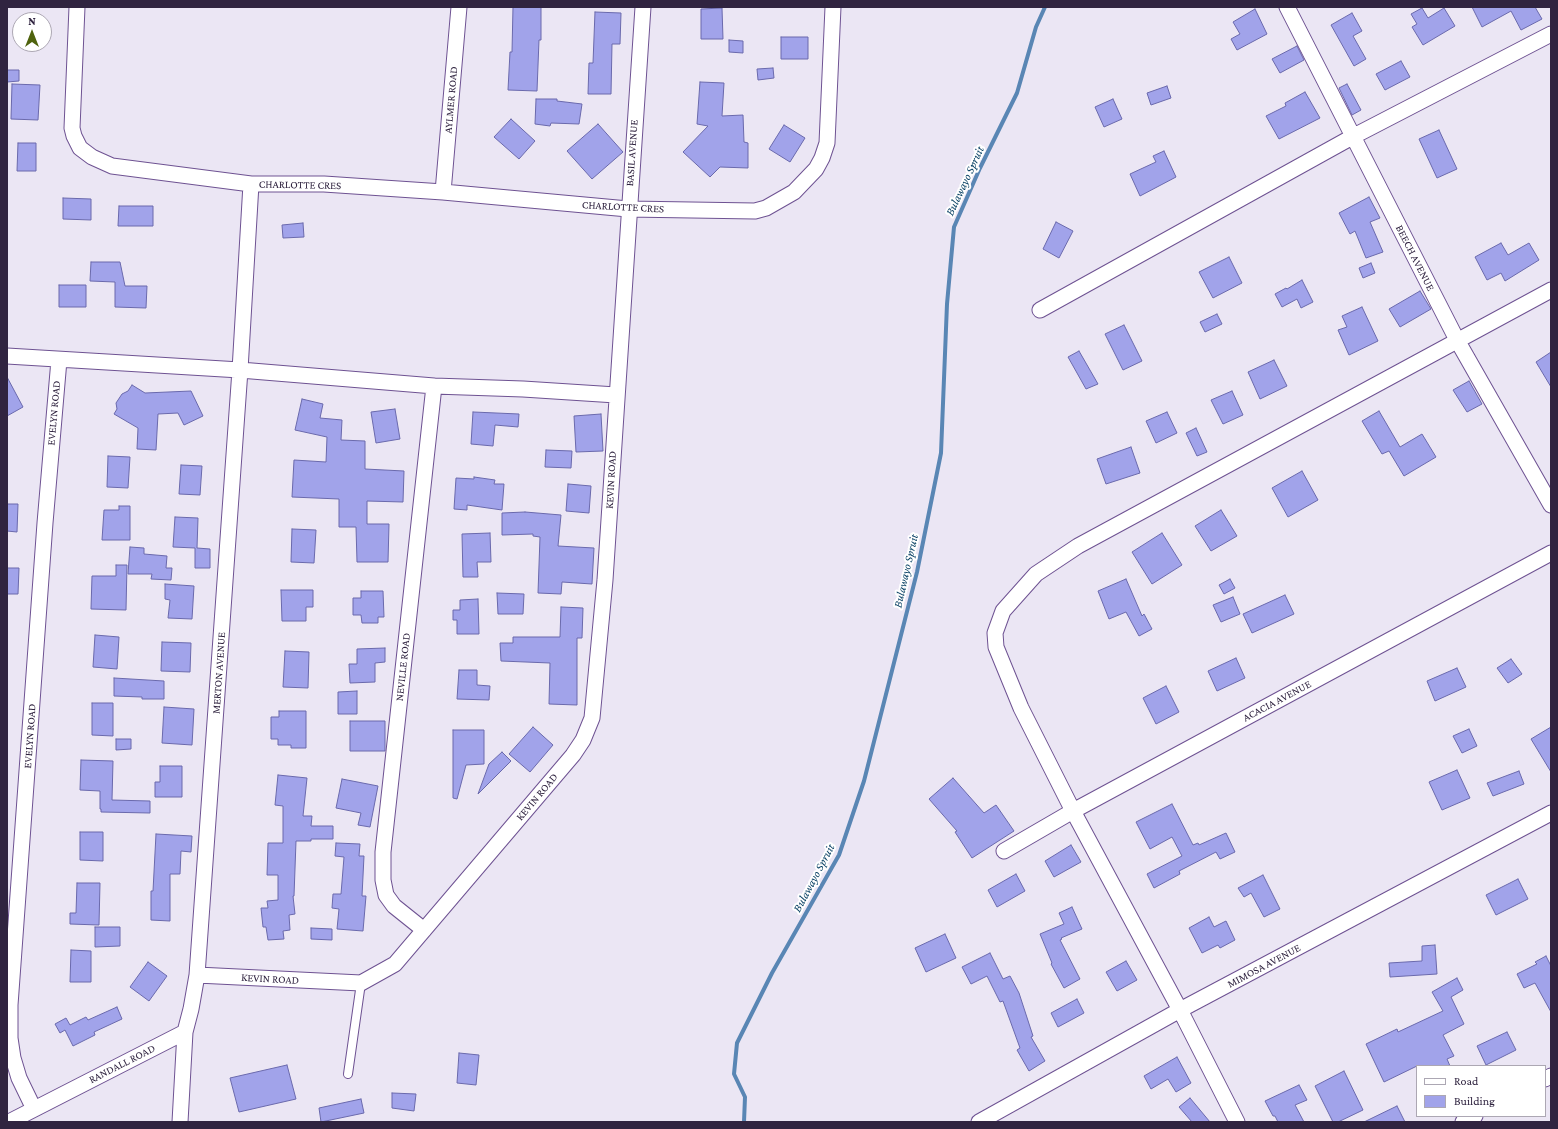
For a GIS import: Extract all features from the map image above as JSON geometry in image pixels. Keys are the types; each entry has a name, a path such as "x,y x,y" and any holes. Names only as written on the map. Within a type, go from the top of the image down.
{"street":[{"name":"CHARLOTTE CRES","path":"77,7 72,128 80,148 92,157 112,166 251,184 324,184 443,192 628,209 756,211 771,206 794,192 816,169 822,158 827,143 833,7"},
{"name":"AYLMER ROAD","path":"443,192 458,7"},
{"name":"BASIL AVENUE","path":"616,395 622,329 628,209 642,7"},
{"name":"BEECH AVENUE","path":"1287,7 1457,340 1551,505"},
{"path":"1040,310 1354,136 1551,34"},
{"name":"CHARLOTTE CRES","path":"240,370 251,184"},
{"path":"1237,1122 1180,1010 1073,811 1021,708 996,647 995,633 1003,610 1036,574 1078,546 1551,290"},
{"path":"7,356 240,370 434,386 523,389 616,395"},
{"name":"EVELYN ROAD","path":"34,1109 19,1078 13,1058 10,1038 10,1005 45,524 59,360"},
{"name":"MERTON AVENUE","path":"197,976 240,370"},
{"name":"NEVILLE ROAD","path":"424,930 394,906 386,896 383,880 383,852 434,386"},
{"name":"KEVIN ROAD","path":"197,976 361,983 395,964 573,755 583,740 592,718 605,580 616,395"},
{"name":"ACACIA AVENUE","path":"1004,852 1073,811 1551,553"},
{"name":"MIMOSA AVENUE","path":"979,1122 1180,1010 1551,813"},
{"path":"180,1122 185,1032 191,1010 197,976"},
{"name":"RANDALL ROAD","path":"8,1122 185,1032"},
{"path":"1463,1122 1473,1117"}],"lane":[{"path":"348,1074 361,983"}],"building":[{"path":"513,7 541,7 541,40 539,40 537,91 508,90 510,52 512,52"},
{"path":"1472,7 1535,7 1542,19 1521,30 1511,11 1482,27"},
{"path":"722,8 723,39 701,39 701,9"},
{"path":"1422,8 1428,18 1444,8 1455,26 1423,45 1412,27 1417,24 1411,14"},
{"path":"1255,9 1267,34 1237,50 1231,39 1240,34 1233,22"},
{"path":"595,12 621,13 620,44 612,44 611,94 588,94 589,63 593,63"},
{"path":"1352,13 1362,31 1353,36 1366,59 1354,66 1331,25"},
{"path":"781,37 808,37 808,59 781,59"},
{"path":"729,40 743,41 743,53 729,52"},
{"path":"1297,46 1304,60 1280,73 1272,59"},
{"path":"1401,61 1410,77 1385,90 1376,74"},
{"path":"773,68 774,78 758,80 757,69"},
{"path":"7,70 19,70 19,81 7,82"},
{"path":"700,82 724,83 722,116 743,115 744,142 748,143 748,168 720,167 710,177 683,152 708,126 697,124"},
{"path":"12,84 40,85 38,120 11,119"},
{"path":"1347,84 1361,110 1352,115 1339,88"},
{"path":"1167,86 1171,98 1151,105 1147,93"},
{"path":"1305,92 1320,118 1279,139 1266,116 1286,106 1285,103"},
{"path":"536,99 557,99 557,101 582,104 579,124 551,123 550,126 535,124"},
{"path":"1113,99 1122,119 1104,127 1095,107"},
{"path":"511,119 535,141 519,159 494,137"},
{"path":"598,124 623,152 592,179 567,151"},
{"path":"784,125 805,138 790,162 769,149"},
{"path":"1439,130 1457,169 1437,178 1419,139"},
{"path":"18,143 36,143 36,171 17,171"},
{"path":"1164,151 1176,177 1140,196 1130,174 1156,162 1153,156"},
{"path":"1369,197 1380,218 1370,222 1383,252 1366,258 1355,231 1350,234 1339,213"},
{"path":"63,198 91,199 91,220 63,219"},
{"path":"119,206 153,206 153,226 118,226"},
{"path":"1056,222 1073,231 1059,258 1043,249"},
{"path":"303,223 304,237 283,238 282,225"},
{"path":"1501,243 1508,255 1529,243 1539,260 1505,281 1501,273 1487,280 1475,257"},
{"path":"1229,257 1242,283 1213,298 1199,272"},
{"path":"91,262 120,262 125,286 147,286 146,308 115,307 115,282 90,281"},
{"path":"1371,263 1375,273 1363,278 1359,268"},
{"path":"1302,280 1313,302 1301,308 1297,299 1282,307 1275,294"},
{"path":"59,285 86,285 86,307 59,307"},
{"path":"1420,291 1431,309 1400,327 1389,309"},
{"path":"1362,307 1378,341 1349,355 1338,330 1347,327 1342,316"},
{"path":"1217,314 1222,324 1205,332 1200,322"},
{"path":"1124,325 1142,361 1123,370 1105,334"},
{"path":"1079,351 1098,384 1086,389 1068,357"},
{"path":"1551,352 1551,387 1536,362"},
{"path":"1274,360 1287,386 1260,399 1248,372"},
{"path":"7,377 23,407 7,416"},
{"path":"1469,381 1482,404 1467,412 1453,390"},
{"path":"132,385 145,393 191,391 203,416 184,425 178,413 158,414 156,450 137,449 138,428 114,414 117,409 116,403 122,394 128,391"},
{"path":"1232,391 1243,415 1223,424 1211,400"},
{"path":"302,399 323,404 320,418 342,420 341,440 365,441 365,469 404,471 403,502 367,501 367,524 389,524 388,562 357,562 356,527 339,527 339,499 292,497 294,460 326,462 327,437 295,430"},
{"path":"395,409 400,439 376,443 371,412"},
{"path":"1379,411 1400,447 1422,434 1436,457 1404,476 1389,451 1382,454 1362,421"},
{"path":"473,412 519,414 518,427 495,425 493,446 471,444"},
{"path":"1167,412 1177,433 1156,443 1146,421"},
{"path":"601,414 603,451 576,452 574,416"},
{"path":"1196,428 1207,452 1197,456 1186,433"},
{"path":"1131,447 1140,473 1106,484 1097,459"},
{"path":"546,450 572,451 571,468 545,467"},
{"path":"108,456 130,457 128,488 107,487"},
{"path":"181,465 202,466 200,495 179,494"},
{"path":"1302,471 1318,500 1288,517 1272,488"},
{"path":"474,477 495,480 494,484 504,484 502,510 467,505 467,510 454,509 456,478 474,479"},
{"path":"568,484 591,486 589,513 566,511"},
{"path":"7,504 18,504 17,532 7,531"},
{"path":"119,506 130,506 130,540 102,540 104,510 119,510"},
{"path":"1221,510 1237,536 1211,551 1195,526"},
{"path":"525,512 561,515 558,546 594,548 592,584 562,582 561,594 538,593 540,537 533,536 533,534 502,535 502,513"},
{"path":"175,517 198,518 197,548 210,549 210,568 195,568 195,548 173,547"},
{"path":"292,529 316,530 314,563 291,562"},
{"path":"490,533 491,562 477,562 478,577 463,577 462,534"},
{"path":"1162,533 1182,565 1152,584 1132,552"},
{"path":"130,547 144,548 144,554 167,556 166,568 172,568 171,580 151,579 152,574 128,574"},
{"path":"116,565 127,565 126,610 91,609 92,576 116,576"},
{"path":"7,568 19,568 18,594 7,594"},
{"path":"1126,579 1142,616 1144,614 1152,629 1139,636 1126,612 1109,619 1098,591"},
{"path":"1230,579 1235,588 1224,594 1219,585"},
{"path":"165,584 194,586 192,619 168,618 170,600 165,599"},
{"path":"281,590 313,590 313,607 306,607 306,621 282,621"},
{"path":"361,591 383,591 384,617 378,617 378,623 362,623 361,615 353,615 353,598 361,598"},
{"path":"497,593 524,594 523,614 498,614"},
{"path":"1285,595 1294,614 1252,633 1243,614"},
{"path":"1233,597 1240,614 1221,622 1213,605"},
{"path":"478,599 479,634 457,634 457,620 453,620 453,610 460,610 460,600"},
{"path":"561,607 583,608 582,638 577,638 577,705 549,704 550,663 501,661 500,643 513,643 513,637 560,637"},
{"path":"95,635 119,637 117,669 93,667"},
{"path":"162,642 191,643 190,672 161,671"},
{"path":"385,648 385,662 375,663 375,682 350,683 349,664 357,664 357,649"},
{"path":"285,651 309,652 308,688 283,687"},
{"path":"1236,658 1245,678 1217,691 1208,671"},
{"path":"1511,659 1522,674 1508,683 1497,668"},
{"path":"1457,668 1466,687 1435,701 1427,681"},
{"path":"459,670 477,670 477,685 490,686 489,700 457,699"},
{"path":"114,678 164,681 164,699 142,699 142,697 114,696"},
{"path":"1166,686 1179,712 1156,724 1143,698"},
{"path":"357,691 357,714 338,714 338,692"},
{"path":"92,703 113,703 113,736 92,735"},
{"path":"164,707 194,709 192,745 162,743"},
{"path":"279,711 306,711 306,748 291,748 291,745 278,745 278,739 271,739 271,717 279,717"},
{"path":"350,721 385,721 385,751 350,751"},
{"path":"533,727 553,745 530,772 509,754"},
{"path":"1551,727 1551,772 1531,739"},
{"path":"1469,729 1477,746 1462,753 1453,736"},
{"path":"453,730 484,730 484,764 466,765 457,799 453,798"},
{"path":"116,739 131,739 131,749 116,750"},
{"path":"502,752 511,761 478,794 489,764"},
{"path":"81,760 113,761 112,800 150,801 150,813 101,812 100,791 80,790"},
{"path":"160,766 182,766 182,797 155,797 155,782 160,782"},
{"path":"1457,770 1470,798 1442,810 1429,782"},
{"path":"1519,771 1524,784 1493,796 1487,783"},
{"path":"278,775 307,778 303,816 312,816 311,826 333,826 333,839 296,841 293,896 295,914 289,915 290,930 283,931 284,939 268,940 266,927 263,927 261,908 268,908 267,901 278,900 278,875 267,875 268,843 283,843 283,806 275,805"},
{"path":"953,778 984,813 996,805 1014,831 972,858 955,832 957,831 929,799"},
{"path":"342,779 378,786 370,827 358,825 361,813 336,808"},
{"path":"1172,804 1193,845 1198,843 1199,845 1226,833 1235,852 1220,859 1216,852 1179,871 1180,874 1154,888 1147,874 1182,856 1172,837 1150,849 1136,822"},
{"path":"80,832 103,832 103,861 80,860"},
{"path":"156,834 192,836 191,852 181,851 180,874 170,874 170,921 151,920 151,891 153,891"},
{"path":"336,843 360,844 359,856 364,856 362,896 366,896 363,931 337,929 339,909 332,908 333,894 341,894 344,857 335,856"},
{"path":"1071,845 1081,862 1054,877 1045,861"},
{"path":"1016,874 1025,891 997,907 988,890"},
{"path":"1263,875 1280,909 1264,917 1251,893 1244,897 1238,888"},
{"path":"1518,879 1528,899 1496,915 1486,895"},
{"path":"77,883 100,883 99,925 70,924 70,913 76,913"},
{"path":"1072,907 1082,929 1061,938 1062,939 1060,940 1080,979 1064,988 1051,964 1052,963 1040,934 1064,924 1059,913"},
{"path":"1209,917 1214,927 1226,921 1235,940 1220,948 1218,945 1202,953 1189,928"},
{"path":"95,927 120,927 120,946 95,947"},
{"path":"311,928 332,929 332,940 311,939"},
{"path":"945,934 956,958 926,972 915,948"},
{"path":"1435,945 1437,974 1390,977 1389,963 1422,961 1422,946"},
{"path":"71,950 91,951 91,982 70,982"},
{"path":"990,953 1003,979 1010,976 1019,993 1033,1036 1031,1037 1045,1061 1029,1071 1017,1050 1020,1048 1003,1001 1000,1002 987,976 971,984 962,967"},
{"path":"1546,956 1551,966 1551,1012 1535,983 1524,988 1517,974 1537,964 1535,962"},
{"path":"1126,961 1137,980 1117,991 1106,972"},
{"path":"148,962 167,976 149,1001 130,987"},
{"path":"1457,978 1463,990 1451,997 1464,1024 1443,1035 1454,1056 1447,1059 1450,1065 1416,1065 1416,1066 1384,1082 1366,1044 1397,1029 1398,1032 1443,1011 1432,992"},
{"path":"1077,999 1084,1013 1058,1027 1051,1013"},
{"path":"117,1007 122,1019 94,1032 95,1035 73,1046 65,1030 60,1033 55,1024 66,1018 70,1025 86,1017 88,1020"},
{"path":"1507,1032 1516,1050 1486,1065 1477,1046"},
{"path":"459,1053 479,1055 476,1085 457,1083"},
{"path":"1177,1057 1191,1083 1176,1092 1168,1079 1151,1089 1144,1076"},
{"path":"287,1065 296,1099 239,1112 230,1078"},
{"path":"1344,1071 1363,1110 1338,1122 1333,1122 1315,1086"},
{"path":"1299,1085 1307,1100 1295,1105 1304,1122 1278,1122 1265,1101"},
{"path":"392,1093 416,1094 414,1111 392,1108"},
{"path":"1190,1098 1210,1122 1192,1122 1179,1107"},
{"path":"361,1099 364,1113 321,1122 319,1108"},
{"path":"1397,1106 1405,1122 1364,1122"}],"waterway":[{"name":"Bulawayo Spruit","path":"744,1122 745,1097 734,1074 737,1043 772,973 839,855 864,781 917,572 941,453 947,304 954,227 980,168 1017,93 1036,27 1045,7"}]}
